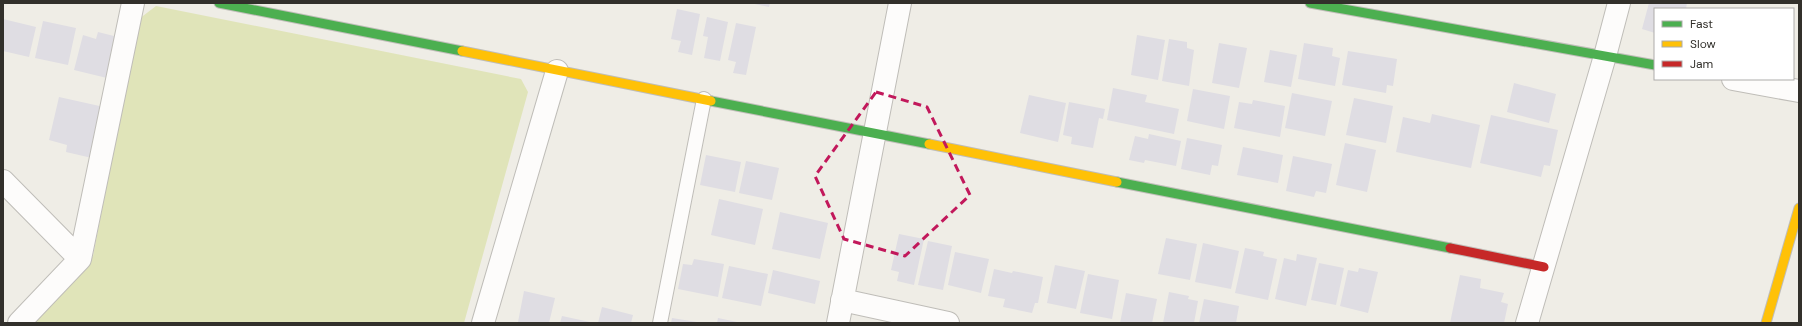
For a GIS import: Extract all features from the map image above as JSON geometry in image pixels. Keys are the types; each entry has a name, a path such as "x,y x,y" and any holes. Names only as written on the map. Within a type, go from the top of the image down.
{"street":[{"path":"19,323 80,259 133,3"},
{"path":"219,3 1544,266"},
{"path":"838,323 900,3"},
{"path":"1310,3 1654,65"},
{"path":"1527,323 1619,3"},
{"path":"483,323 557,71"},
{"path":"1738,80 1799,91"},
{"path":"3,181 80,259"},
{"path":"1766,323 1799,208"},
{"path":"842,300 948,323"}],"lane":[{"path":"660,323 704,99"}],"highlighted area":[{"path":"876,92 927,107 970,195 905,256 844,239 815,176"}],"green space":[{"path":"156,6 521,79 528,92 464,323 35,323 93,256 139,19"}],"building":[{"path":"750,3 770,3 769,7"},
{"path":"1649,3 1687,3 1686,8 1654,8 1654,33 1642,29"},
{"path":"677,9 700,14 692,55 678,52 681,41 671,39"},
{"path":"707,17 728,22 720,61 704,58 708,37 703,36"},
{"path":"3,19 36,27 29,57 3,51"},
{"path":"43,21 76,28 68,65 35,58"},
{"path":"736,23 756,27 746,75 733,73 736,62 728,60"},
{"path":"98,32 118,37 107,78 74,70 83,35 96,39"},
{"path":"1137,35 1165,40 1158,80 1131,75"},
{"path":"1169,39 1187,42 1187,48 1194,50 1189,86 1162,81"},
{"path":"1219,43 1247,48 1239,88 1212,83"},
{"path":"1304,43 1333,48 1332,56 1340,58 1335,86 1298,79"},
{"path":"1270,50 1297,55 1291,87 1264,82"},
{"path":"1348,51 1397,59 1393,86 1387,85 1386,93 1342,85"},
{"path":"1514,83 1556,94 1549,123 1507,112"},
{"path":"1113,88 1147,95 1145,102 1179,109 1174,134 1107,120"},
{"path":"1193,89 1230,96 1224,129 1187,121"},
{"path":"1292,93 1332,101 1325,136 1285,128"},
{"path":"1029,95 1066,103 1058,142 1020,133"},
{"path":"59,97 104,107 92,158 66,152 67,145 49,140"},
{"path":"1354,98 1393,106 1386,143 1346,135"},
{"path":"1253,100 1285,106 1280,137 1234,128 1239,102 1252,104"},
{"path":"1069,102 1105,109 1103,119 1099,118 1093,148 1071,144 1072,137 1063,135"},
{"path":"1432,114 1480,125 1471,168 1396,152 1403,117 1430,123"},
{"path":"1491,115 1558,130 1550,166 1544,165 1541,177 1480,163"},
{"path":"1149,134 1181,141 1176,166 1145,160 1144,163 1129,160 1135,136 1148,139"},
{"path":"1187,138 1222,145 1218,166 1212,165 1210,175 1181,169"},
{"path":"1345,143 1376,150 1367,192 1336,185"},
{"path":"1243,147 1283,155 1278,183 1237,175"},
{"path":"706,155 741,162 735,192 700,185"},
{"path":"1293,156 1332,164 1326,193 1316,191 1314,197 1286,191"},
{"path":"746,161 779,168 772,200 739,193"},
{"path":"719,199 763,209 755,245 711,235"},
{"path":"780,212 828,223 820,259 772,249"},
{"path":"899,234 924,239 914,285 897,281 899,272 891,270"},
{"path":"1166,238 1197,244 1190,280 1158,274"},
{"path":"928,241 952,246 943,290 918,285"},
{"path":"1203,243 1239,251 1231,289 1195,282"},
{"path":"1245,248 1264,252 1263,256 1277,259 1268,300 1235,293"},
{"path":"955,252 989,259 981,293 948,285"},
{"path":"1297,254 1317,258 1306,306 1275,299 1284,258 1296,261"},
{"path":"694,259 724,264 718,297 678,289 683,264 692,265"},
{"path":"1319,263 1344,268 1336,305 1311,300"},
{"path":"1055,265 1085,271 1076,309 1047,303"},
{"path":"729,266 768,274 761,306 722,298"},
{"path":"1359,268 1378,272 1368,313 1340,306 1348,270 1358,272"},
{"path":"994,269 1043,277 1038,303 1035,303 1032,313 1003,307 1005,299 988,296"},
{"path":"773,270 820,281 815,304 768,293"},
{"path":"1088,274 1119,280 1112,319 1080,313"},
{"path":"1460,275 1481,279 1480,288 1504,293 1501,302 1508,304 1504,323 1450,323"},
{"path":"524,291 555,298 549,323 518,322"},
{"path":"1169,292 1189,296 1188,299 1198,301 1194,323 1163,323"},
{"path":"1126,293 1157,299 1152,323 1120,323"},
{"path":"1204,299 1239,306 1236,323 1199,323"},
{"path":"602,307 633,315 631,323 598,323"},
{"path":"562,316 590,322 590,323 560,323"},
{"path":"672,318 697,322 697,323 671,323"},
{"path":"718,318 737,322 737,323 717,323"}],"traffic: fast":[{"path":"219,3 462,51"},
{"path":"1310,3 1654,65"},
{"path":"711,101 929,144"},
{"path":"1117,182 1450,248"}],"traffic: slow":[{"path":"462,51 711,101"},
{"path":"929,144 1117,182"},
{"path":"1766,323 1799,208"}],"traffic: jam":[{"path":"1450,248 1544,267"}]}
